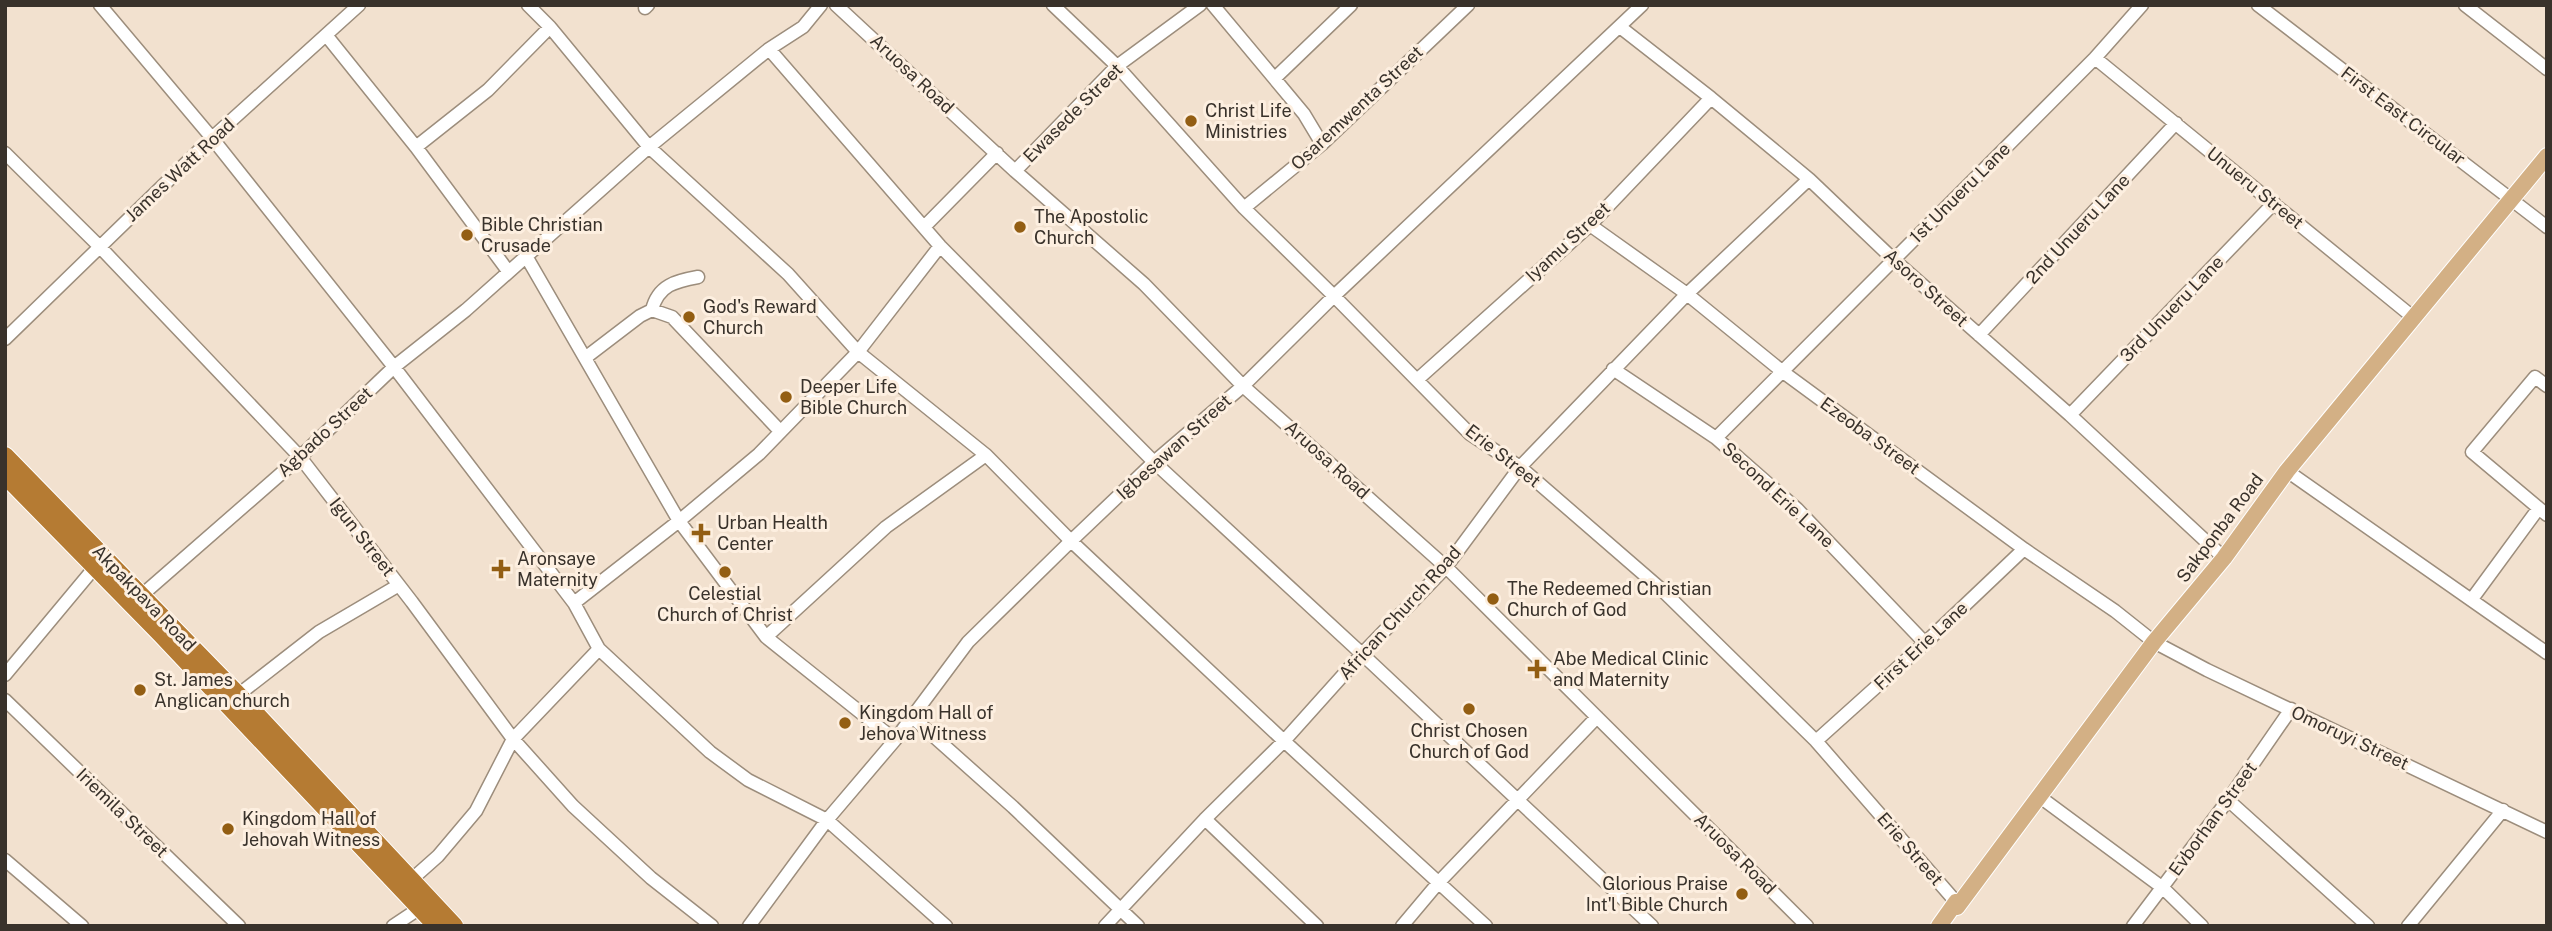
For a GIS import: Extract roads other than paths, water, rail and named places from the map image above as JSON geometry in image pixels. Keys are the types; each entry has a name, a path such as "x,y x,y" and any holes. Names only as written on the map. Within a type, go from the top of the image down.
{"highway":[{"name":"Akpakpava Road","path":"5,456 238,695 454,926"},
{"name":"Akpakpava Road","path":"5,474 436,926"}],"main road":[{"name":"Sakponba Road","path":"1956,902 1956,907 2154,642 2224,558 2287,471 2547,156"},
{"name":"Sakponba Road","path":"1939,926 1956,902"}],"street":[{"path":"100,5 212,138 394,367 574,603 599,649 710,752 738,773 827,820 946,926"},
{"name":"James Watt Road","path":"5,339 212,138 359,5"},
{"path":"528,5 550,27 649,147 788,274 858,352 986,455 1070,541 1486,926"},
{"name":"Agbado Street","path":"142,595 300,457 394,367 466,310 649,147 769,49 803,27 821,5"},
{"name":"Aruosa Road","path":"836,5 1015,171 1144,284 1243,386 1446,567 1807,926"},
{"name":"Erie Street","path":"1053,5 1117,66 1244,208 1419,379 1471,434 1520,467 1662,590 1816,741 1956,902"},
{"name":"Ewasede Street","path":"1015,171 1117,66 1200,5"},
{"path":"1213,5 1304,114 1322,144"},
{"path":"1275,78 1351,5"},
{"name":"Osaremwenta Street","path":"1244,208 1322,144 1453,10 1468,5"},
{"name":"Igbesawan Street","path":"749,926 827,820 895,740 968,642 1070,541 1243,386 1334,296 1642,5"},
{"name":"1st Unueru Lane","path":"1716,438 2095,58 2142,5"},
{"path":"2465,5 2547,68"},
{"name":"First East Circular","path":"2264,7 2547,227"},
{"path":"416,147 488,90 550,27"},
{"name":"Asoro Street","path":"1620,27 1809,179 1893,260 2070,415 2224,558"},
{"path":"326,35 416,147 508,271"},
{"path":"769,49 940,246 1154,463 1519,800 1651,926"},
{"name":"Unueru Street","path":"2095,58 2414,318"},
{"name":"Iyamu Street","path":"1419,379 1590,225 1711,98"},
{"name":"2nd Unueru Lane","path":"1979,335 2176,123"},
{"name":"Igun Street","path":"5,153 99,246 300,457 513,739 573,806 651,878 712,926"},
{"path":"924,226 997,153"},
{"name":"African Church Road","path":"1105,926 1205,819 1284,741 1362,654 1446,567 1520,467 1687,294 1809,179"},
{"name":"3rd Unueru Lane","path":"2070,415 2274,203"},
{"name":"Ezeoba Street","path":"1590,225 1687,294 1783,372 2024,549 2115,611 2154,642"},
{"path":"574,603 759,454 858,352 940,246"},
{"path":"527,256 679,521 766,637 895,740"},
{"path":"652,310 654,300 671,282 698,277"},
{"path":"586,358 640,316 652,310 672,317 780,431"},
{"name":"Second Erie Lane","path":"1613,369 1716,438 1797,509 1925,643"},
{"path":"2472,599 2543,512 2472,452 2535,377 2547,386"},
{"path":"766,637 886,527 986,455"},
{"path":"2287,471 2547,653"},
{"name":"First Erie Lane","path":"1816,741 2024,549"},
{"path":"5,675 95,567"},
{"path":"238,695 319,632 399,585"},
{"name":"Omoruyi Street","path":"2154,642 2207,670 2547,832"},
{"path":"411,880 438,856 476,811 513,739 599,649"},
{"name":"Iriemila Street","path":"5,700 239,926"},
{"name":"Evborhan Street","path":"2133,926 2228,800 2291,709"},
{"path":"911,716 1013,807 1138,926"},
{"path":"1402,926 1439,882 1597,717"},
{"path":"2040,797 2163,888 2203,926"},
{"path":"2228,800 2368,926"},
{"path":"2408,926 2503,810"},
{"path":"1205,819 1317,926"},
{"path":"5,859 82,926"},
{"path":"393,926 421,908"}],"place":[{"name":"Christ Life Ministries","path":"1191,121"},
{"name":"The Apostolic Church","path":"1020,227"},
{"name":"Bible Christian Crusade","path":"467,235"},
{"name":"God's Reward Church","path":"689,317"},
{"name":"Deeper Life Bible Church","path":"786,397"},
{"name":"Urban Health Center","path":"701,533"},
{"name":"Aronsaye Maternity","path":"501,569"},
{"name":"Celestial Church of Christ","path":"725,572"},
{"name":"The Redeemed Christian Church of God","path":"1493,599"},
{"name":"Abe Medical Clinic and Maternity","path":"1537,669"},
{"name":"St. James Anglican church","path":"140,690"},
{"name":"Christ Chosen Church of God","path":"1469,709"},
{"name":"Kingdom Hall of Jehova Witness","path":"845,723"},
{"name":"Kingdom Hall of Jehovah Witness","path":"228,829"},
{"name":"Glorious Praise Int'l Bible Church","path":"1742,894"}]}
